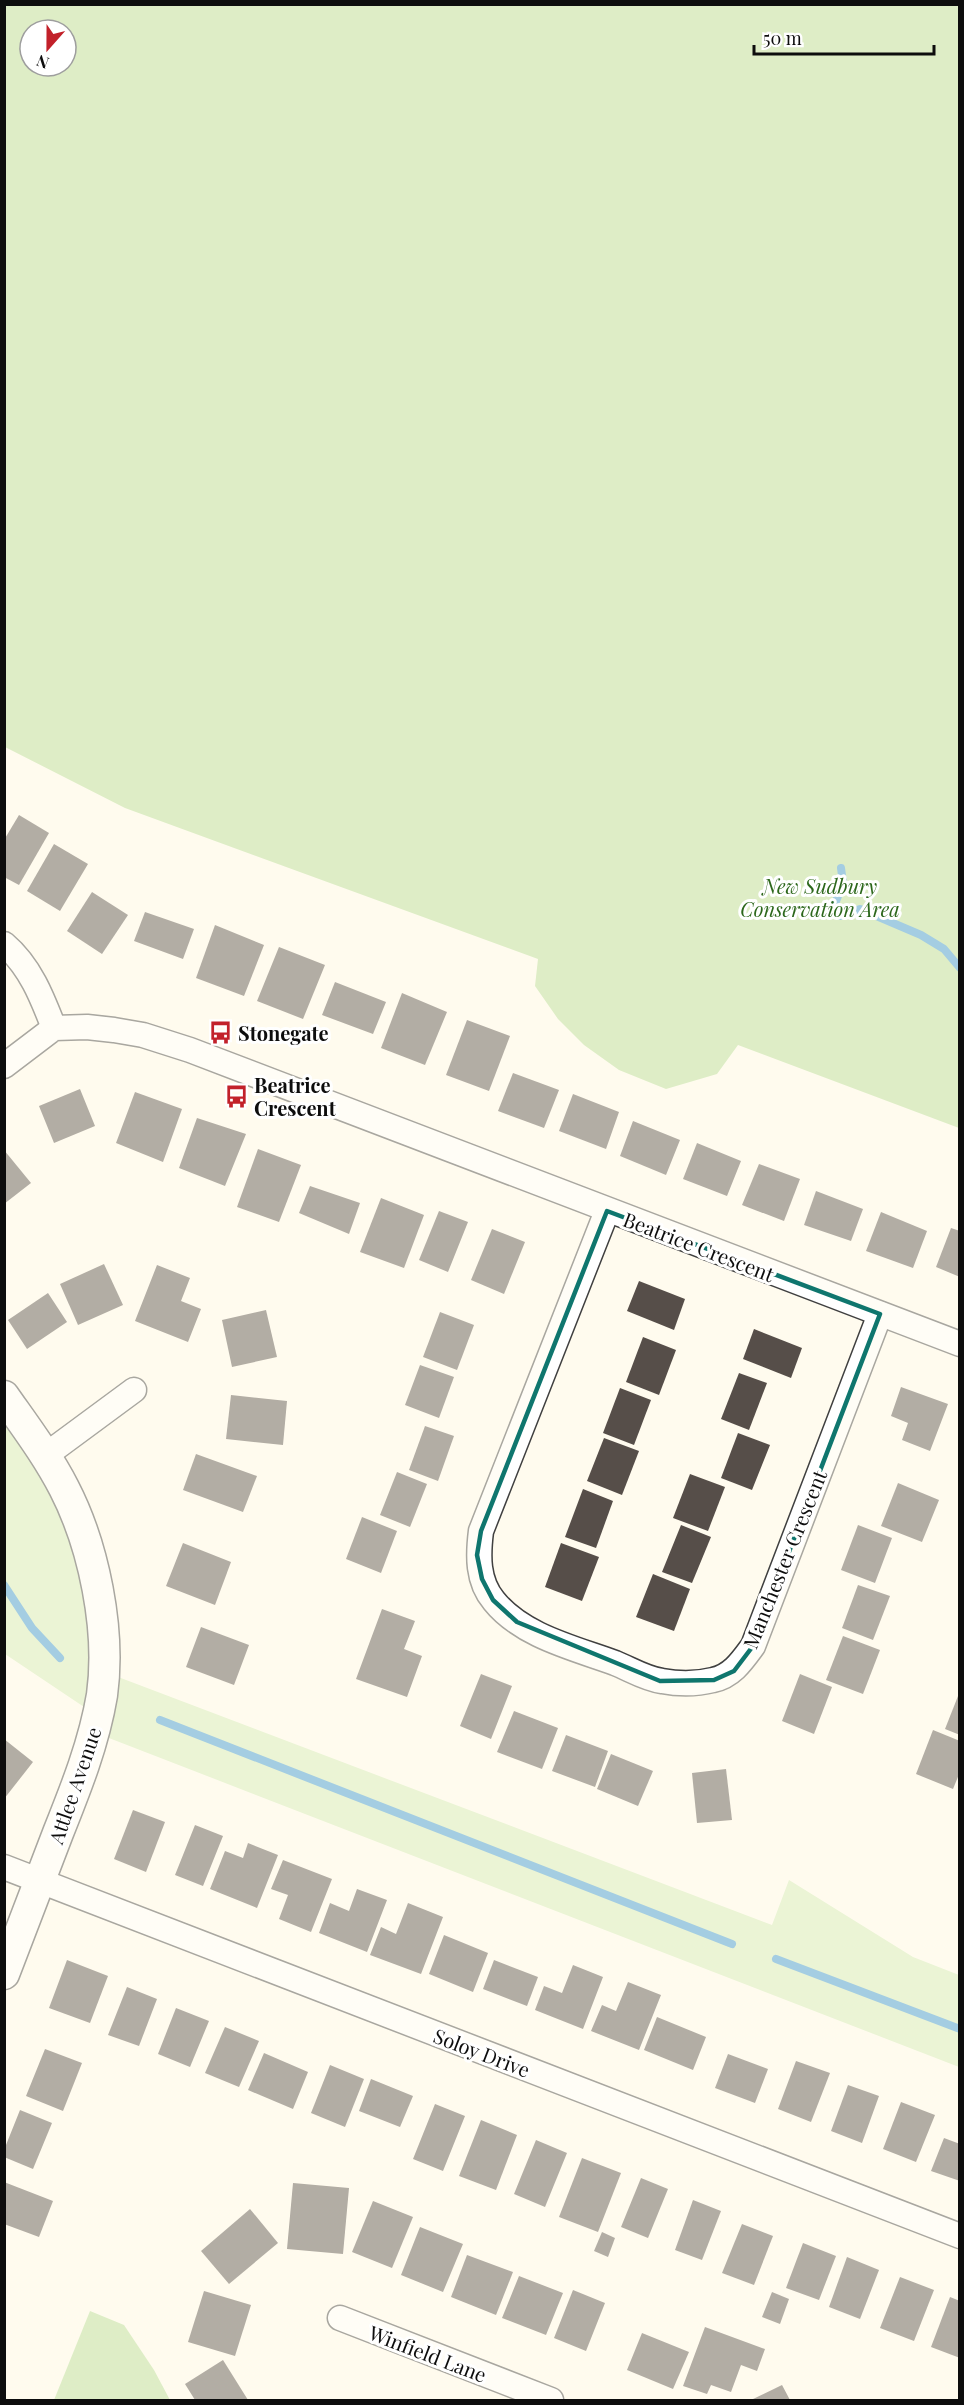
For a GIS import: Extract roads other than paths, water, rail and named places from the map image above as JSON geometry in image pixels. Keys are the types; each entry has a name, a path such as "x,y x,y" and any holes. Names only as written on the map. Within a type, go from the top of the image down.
{"street":[{"path":"4,944 19,956 41,994 54,1028 4,1066"},
{"name":"Beatrice Crescent","path":"54,1028 87,1027 114,1030 143,1035 190,1050 960,1344"},
{"name":"Manchester Crescent","path":"607,1211 481,1531 477,1555 482,1579 493,1600 517,1622 538,1634 660,1681 685,1683 714,1680 734,1671 753,1646 880,1314"},
{"path":"46,1455 134,1390"},
{"name":"Attlee Avenue","path":"4,1396 46,1455 76,1515 90,1555 102,1621 103,1660 102,1693 88,1753 4,1974"},
{"name":"Soloy Drive","path":"4,1867 960,2236"},
{"name":"Winfield Lane","path":"340,2318 515,2394 551,2400"}],"waterway":[{"path":"841,868 843,883 833,909 840,916 860,909 921,935 944,949 960,968"},
{"path":"4,1585 32,1628 60,1658"},
{"path":"160,1720 732,1944"},
{"path":"776,1959 960,2029"}],"place":[{"name":"Stonegate","path":"220,1032"},
{"name":"Beatrice Crescent","path":"236,1096"}],"park label":[{"name":"New Sudbury Conservation Area","path":"820,896"}]}
